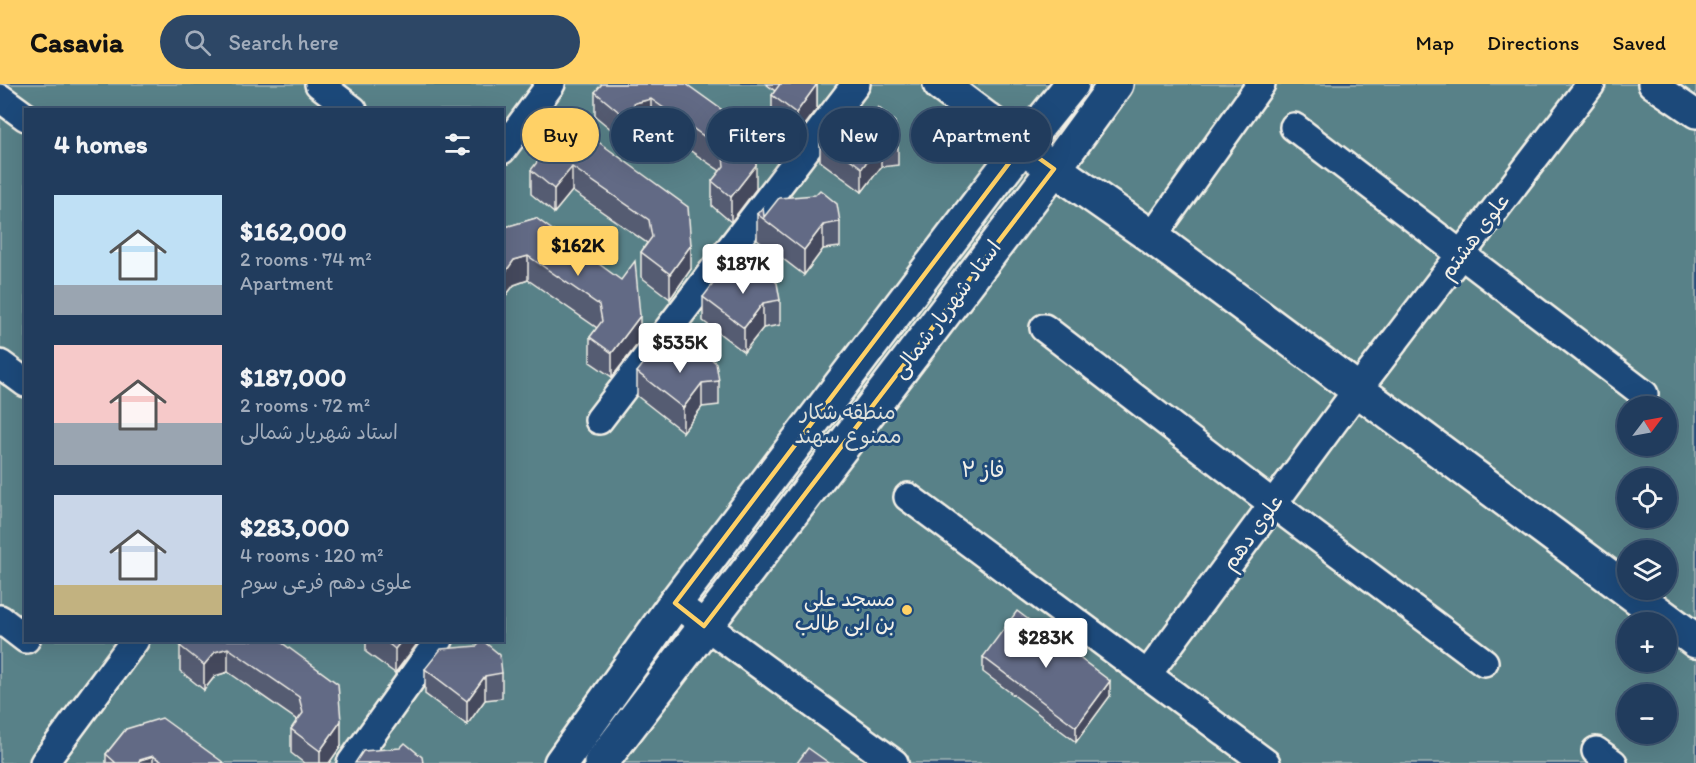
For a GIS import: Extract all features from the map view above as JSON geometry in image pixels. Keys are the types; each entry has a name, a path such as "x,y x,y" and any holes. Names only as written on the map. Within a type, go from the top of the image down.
{"street":[{"path":"319,84 350,108"},
{"path":"504,147 552,84"},
{"path":"599,420 856,84"},
{"path":"940,84 972,108"},
{"name":"استاد شهریار شمالی","path":"1051,110 1072,84"},
{"name":"استاد شهریار شمالی","path":"601,763 1054,169 1116,84"},
{"path":"1152,237 1261,84"},
{"name":"علوی هشتم","path":"1358,388 1591,84"},
{"path":"1652,84 1696,114"},
{"path":"0,98 24,116"},
{"path":"1294,127 1644,394"},
{"name":"استاد شهریار شمالی","path":"561,763 675,603 1010,162"},
{"path":"1044,162 1152,237 1358,388 1696,641"},
{"path":"1044,328 1484,662"},
{"path":"0,364 24,382"},
{"name":"علوی دهم","path":"1147,675 1358,388"},
{"path":"908,497 1266,763"},
{"path":"675,603 894,763"},
{"path":"0,619 24,638"},
{"path":"44,763 134,642"},
{"path":"351,763 438,642"}],"highlighted area":[{"path":"1022,146 1054,169 704,626 675,603"}],"green space":[{"name":"منطقه شکار ممنوع سهند","path":"0,84 1696,84 1696,763 0,763"}],"building":[{"path":"602,84 686,84 719,108 707,108 707,138 695,130 695,108 664,108 651,99 635,103 631,108 614,108 595,92"},
{"path":"780,84 817,84 800,108 789,108 772,95"},
{"path":"599,142 611,151 611,162 626,162 688,207 691,245 670,274 641,252 652,237 649,220 572,167 554,189 531,170 537,162 599,162"},
{"path":"724,162 755,162 756,165 731,197 712,181 724,166"},
{"path":"854,162 867,162 862,168"},
{"path":"820,190 837,204 840,222 823,225 804,250 757,214 763,207 764,217 779,198 815,195"},
{"path":"536,218 621,280 635,261 640,316 612,353 590,337 602,321 599,305 528,256 514,260 504,274 504,227"},
{"path":"760,268 777,283 780,300 763,303 744,328 703,297 719,276 755,273"},
{"path":"699,348 716,363 719,381 702,383 683,408 637,372 653,351 659,356 694,353"},
{"path":"1017,611 1110,681 1076,727 983,657"},
{"path":"183,642 281,642 338,684 341,721 320,751 291,729 303,713 299,697 228,648 215,652 204,665 180,646"},
{"path":"386,642 400,642 395,649"},
{"path":"480,642 484,642 500,655 502,673 485,676 467,701 425,669 441,649 477,646"},
{"path":"162,718 224,763 164,763 153,756 137,763 116,763 106,754 126,729"},
{"path":"405,743 422,757 423,763 355,763 363,751 400,748"},
{"path":"808,748 829,763 797,763"}],"place":[{"name":"مسجد علی بن ابی طالب","path":"907,610"}],"district":[{"name":"فاز ۲","path":"983,469"}]}
